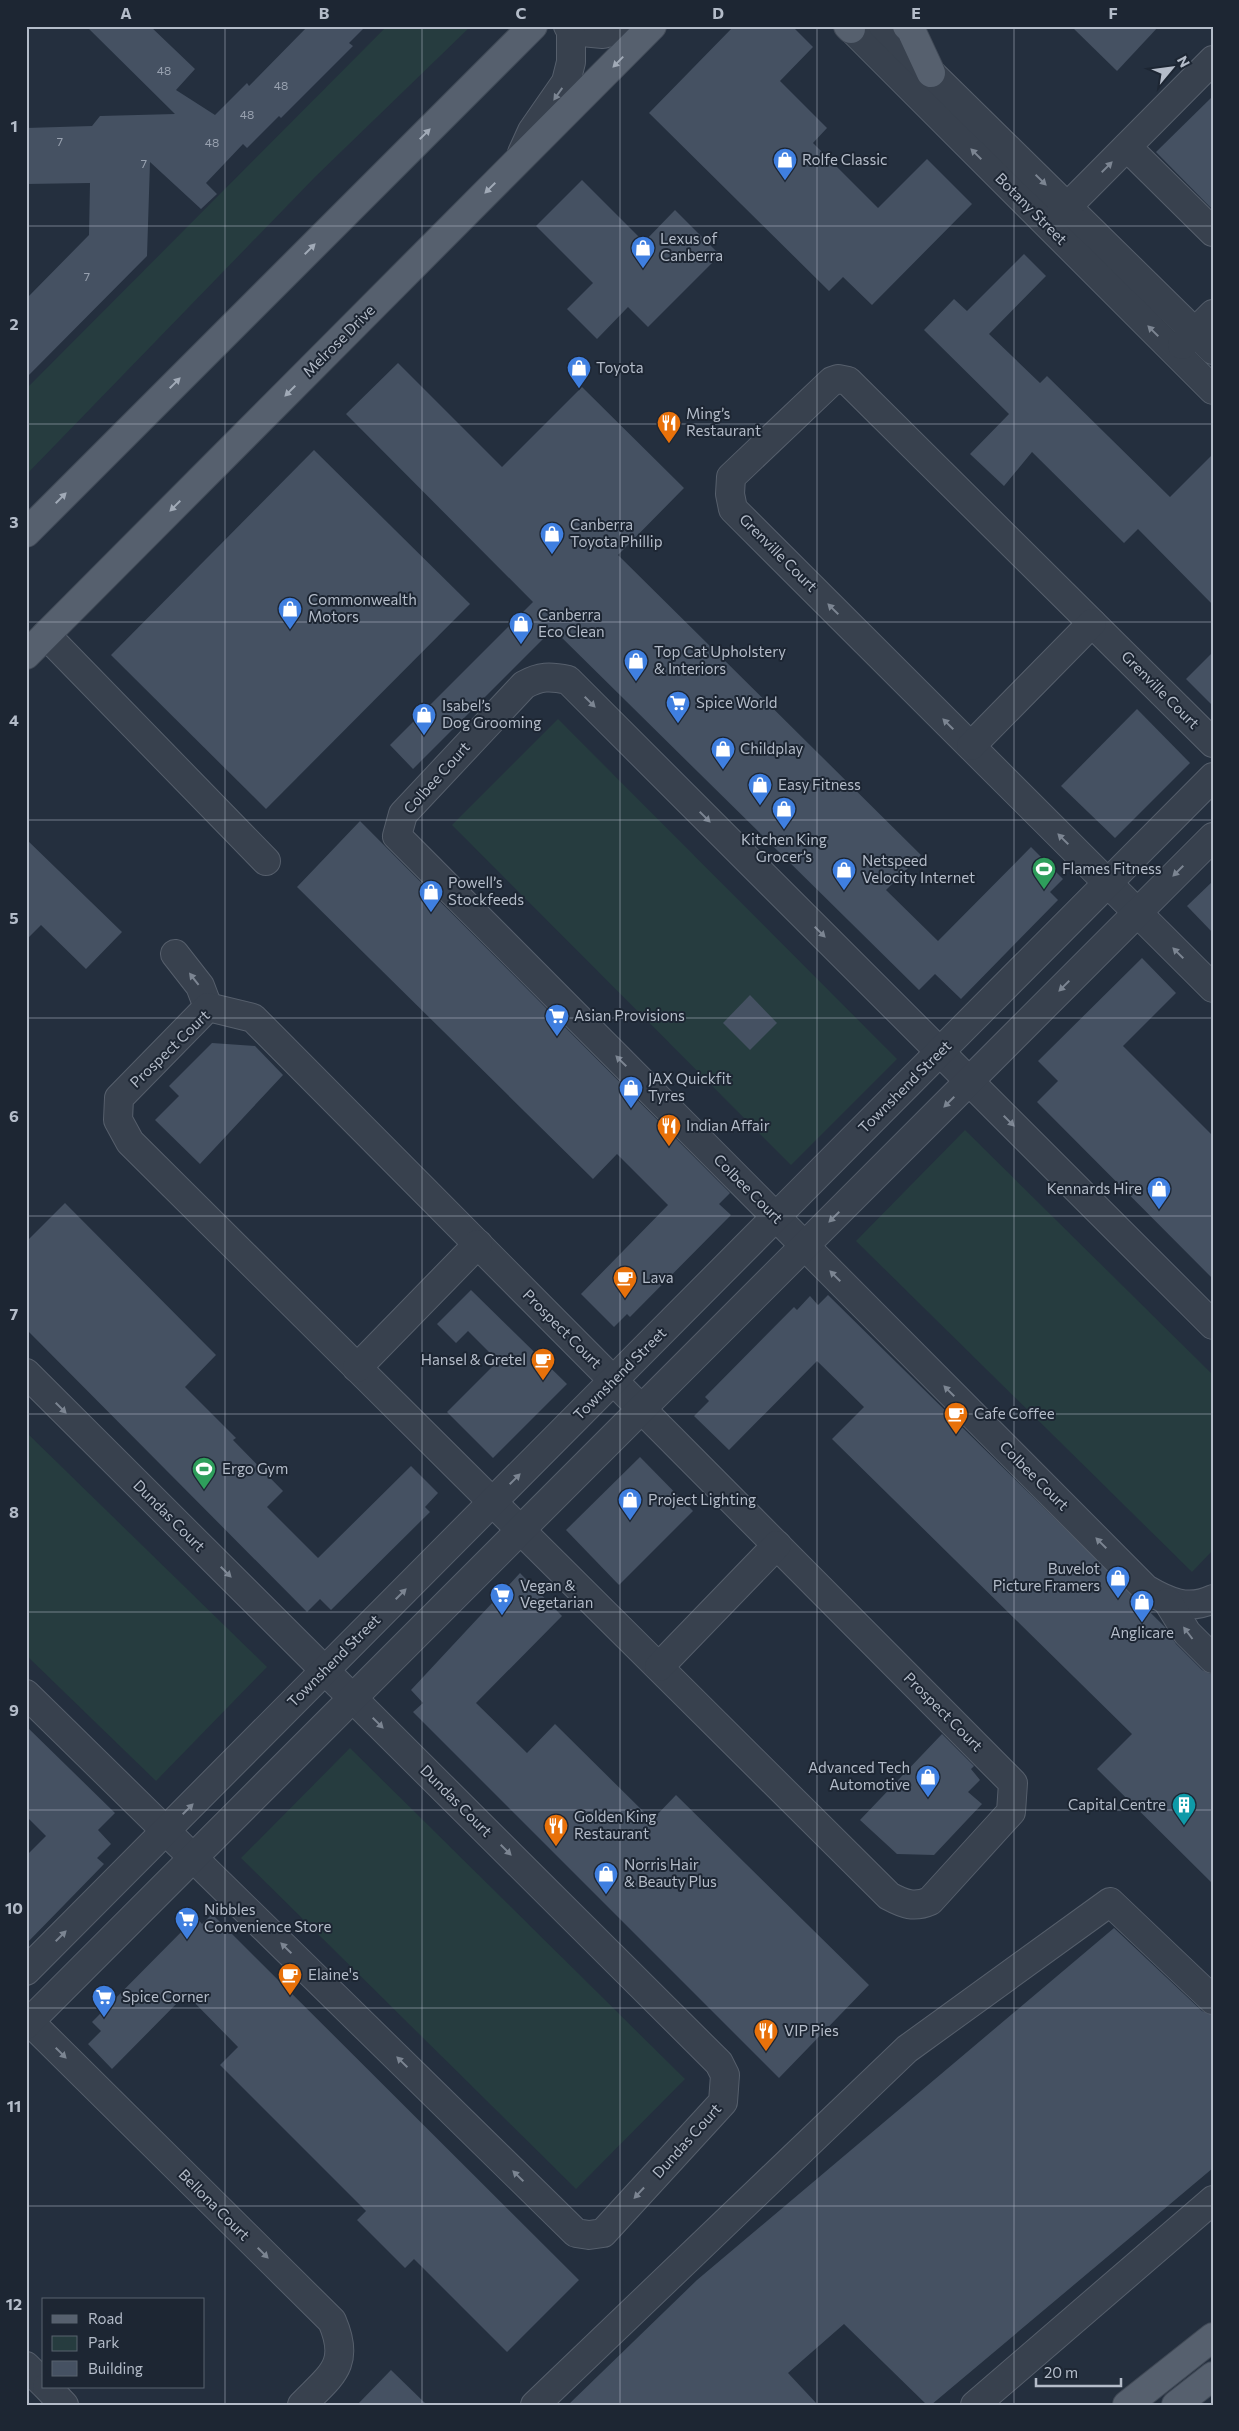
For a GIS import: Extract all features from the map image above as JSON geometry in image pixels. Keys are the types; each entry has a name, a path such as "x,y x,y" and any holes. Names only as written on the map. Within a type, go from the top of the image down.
{"main road":[{"path":"26,533 533,26"},
{"name":"Melrose Drive","path":"26,655 652,26"},
{"path":"911,28 931,73"},
{"path":"1127,2405 1213,2337"},
{"path":"1176,2405 1213,2376"}],"street":[{"path":"519,159 532,131 566,82 571,62 569,29 603,34 635,26"},
{"name":"Botany Street","path":"883,26 1068,206 1207,332"},
{"name":"Botany Street","path":"850,27 1213,390"},
{"path":"1048,226 1213,60"},
{"path":"1126,147 1213,232"},
{"path":"1175,352 1207,332"},
{"name":"Grenville Court","path":"1213,743 848,381 838,379 832,381 731,477 730,494 733,509 1213,988"},
{"path":"971,746 1092,624"},
{"path":"46,635 266,861"},
{"name":"Colbee Court","path":"1213,1325 568,680 551,676 538,677 524,685 403,814 397,836 1146,1589 1168,1602 1188,1606 1202,1604 1213,1599"},
{"name":"Townshend Street","path":"26,1971 1213,777"},
{"path":"27,2022 194,1859 1213,837"},
{"path":"175,954 200,986 208,1007"},
{"name":"Prospect Court","path":"208,1007 253,1018 1013,1783 1011,1812 930,1901 918,1906 904,1904 889,1896 130,1142 118,1120 119,1098 208,1007"},
{"path":"357,1368 478,1244"},
{"name":"Dundas Court","path":"26,1373 719,2063 725,2075 724,2102 603,2233 589,2235 576,2233 26,1694"},
{"path":"659,1667 777,1545"},
{"path":"1168,1602 1187,1633 1213,1659"},
{"path":"535,2405 907,2049 1110,1902 1213,2000"},
{"name":"Bellona Court","path":"27,2022 332,2321 340,2339 338,2364 302,2405"},
{"path":"975,2405 1213,2200"},
{"path":"26,2366 42,2382"},
{"path":"48,2388 64,2405"}],"green space":[{"path":"387,26 471,26 315,177 26,475 26,389"},
{"path":"558,719 897,1059 791,1165 452,825"},
{"path":"965,1130 1213,1375 1213,1550 1192,1572 856,1241"},
{"path":"26,1432 267,1667 156,1781 26,1655"},
{"path":"350,1748 685,2079 576,2189 241,1858"}],"building":[{"path":"86,26 150,26 195,69 176,90 215,115 247,83 249,86 308,26 366,26 349,43 353,46 281,118 279,116 247,148 243,144 206,183 217,194 201,209 150,162 147,256 26,378 26,299 89,235 90,183 26,184 26,128 92,126 100,116 175,114"},
{"name":"Rolfe Classic","path":"734,26 792,26 813,47 780,81 827,128 813,143 878,208 927,159 972,204 872,305 843,277 829,291 649,113"},
{"path":"1071,26 1159,26 1117,71"},
{"path":"1213,96 1213,210 1156,152"},
{"name":"Lexus of Canberra","path":"582,180 644,242 675,210 720,255 648,327 628,307 597,339 567,309 593,283 536,226"},
{"path":"1024,254 1046,276 989,334 1040,383 1047,376 1170,497 1213,454 1213,605 1138,529 1124,543 1032,452 1004,486 970,454 1009,414 924,330 954,299 967,311"},
{"path":"398,363 502,467 582,387 684,488 618,555 921,855 886,890 938,941 1031,847 1063,879 1050,892 1058,900 961,999 935,974 919,990 553,629 413,769 390,745 533,602 346,414"},
{"name":"Commonwealth Motors","path":"314,450 470,604 266,809 111,655"},
{"path":"1213,652 1213,706 1186,679"},
{"path":"1137,709 1190,763 1115,838 1061,786"},
{"path":"360,821 730,1193 719,1204 731,1215 630,1317 627,1314 614,1327 581,1294 668,1205 617,1154 593,1179 297,887"},
{"path":"26,839 122,932 86,969 41,925 26,940"},
{"path":"1213,881 1213,933 1187,906"},
{"path":"1142,958 1176,993 1123,1046 1213,1136 1213,1279 1037,1102 1058,1081 1038,1061"},
{"path":"750,995 777,1023 750,1050 723,1023"},
{"path":"212,1043 255,1046 283,1075 200,1164 155,1120 179,1096 169,1086"},
{"path":"65,1203 216,1355 185,1387 236,1438 233,1440 283,1491 267,1507 318,1558 411,1466 438,1493 425,1507 430,1512 331,1610 320,1599 307,1612 26,1329 26,1242"},
{"path":"471,1290 567,1384 493,1458 447,1412 498,1361 468,1331 456,1343 437,1324"},
{"path":"828,1295 1166,1628 1176,1644 1202,1670 1213,1675 1213,1884 1097,1769 1132,1734 832,1439 864,1407 817,1361 729,1450 694,1416 709,1401 705,1397 794,1307 797,1310 810,1296 818,1305"},
{"name":"Project Lighting","path":"640,1457 693,1511 619,1585 566,1530"},
{"path":"520,1573 562,1616 476,1703 527,1753 555,1724 652,1820 676,1795 869,1985 779,2078 413,1712 423,1703 411,1690"},
{"path":"26,1726 115,1813 98,1830 111,1844 97,1858 104,1864 26,1944 26,1856 46,1836 26,1816"},
{"name":"Advanced Tech Automotive","path":"942,1734 974,1766 971,1769 980,1780 968,1792 982,1804 934,1855 897,1854 860,1820"},
{"path":"212,1914 579,2280 507,2352 414,2259 405,2268 357,2220 366,2211 220,2065 238,2047 186,1994 112,2069 88,2044 101,2031 92,2022 196,1917 202,1924"},
{"path":"1114,1928 1202,2011 1213,2015 1213,2168 931,2405 927,2405 844,2324 788,2373 818,2405 568,2405 697,2280"},
{"path":"391,2370 427,2405 357,2405"}],"place":[{"name":"Rolfe Classic","path":"785,181"},
{"name":"Lexus of Canberra","path":"643,269"},
{"name":"Toyota","path":"579,389"},
{"name":"Ming’s Restaurant","path":"669,444"},
{"name":"Canberra Toyota Phillip","path":"552,555"},
{"name":"Commonwealth Motors","path":"290,630"},
{"name":"Canberra Eco Clean","path":"521,645"},
{"name":"Top Cat Upholstery & Interiors","path":"636,682"},
{"name":"Spice World","path":"678,724"},
{"name":"Isabel’s Dog Grooming","path":"424,736"},
{"name":"Childplay","path":"723,770"},
{"name":"Easy Fitness","path":"760,806"},
{"name":"Kitchen King Grocer’s","path":"784,830"},
{"name":"Flames Fitness","path":"1044,890"},
{"name":"Netspeed Velocity Internet","path":"844,891"},
{"name":"Powell’s Stockfeeds","path":"431,913"},
{"name":"Asian Provisions","path":"557,1037"},
{"name":"JAX Quickfit Tyres","path":"631,1109"},
{"name":"Indian Affair","path":"669,1147"},
{"name":"Kennards Hire","path":"1159,1210"},
{"name":"Lava","path":"625,1299"},
{"name":"Hansel & Gretel","path":"543,1381"},
{"name":"Cafe Coffee","path":"956,1435"},
{"name":"Ergo Gym","path":"204,1490"},
{"name":"Project Lighting","path":"630,1521"},
{"name":"Buvelot Picture Framers","path":"1118,1599"},
{"name":"Vegan & Vegetarian","path":"502,1616"},
{"name":"Anglicare","path":"1142,1623"},
{"name":"Advanced Tech Automotive","path":"928,1798"},
{"name":"Capital Centre","path":"1184,1826"},
{"name":"Golden King Restaurant","path":"556,1847"},
{"name":"Norris Hair & Beauty Plus","path":"606,1895"},
{"name":"Nibbles Convenience Store","path":"187,1940"},
{"name":"Elaine's","path":"290,1996"},
{"name":"Spice Corner","path":"104,2018"},
{"name":"VIP Pies","path":"766,2052"}]}
